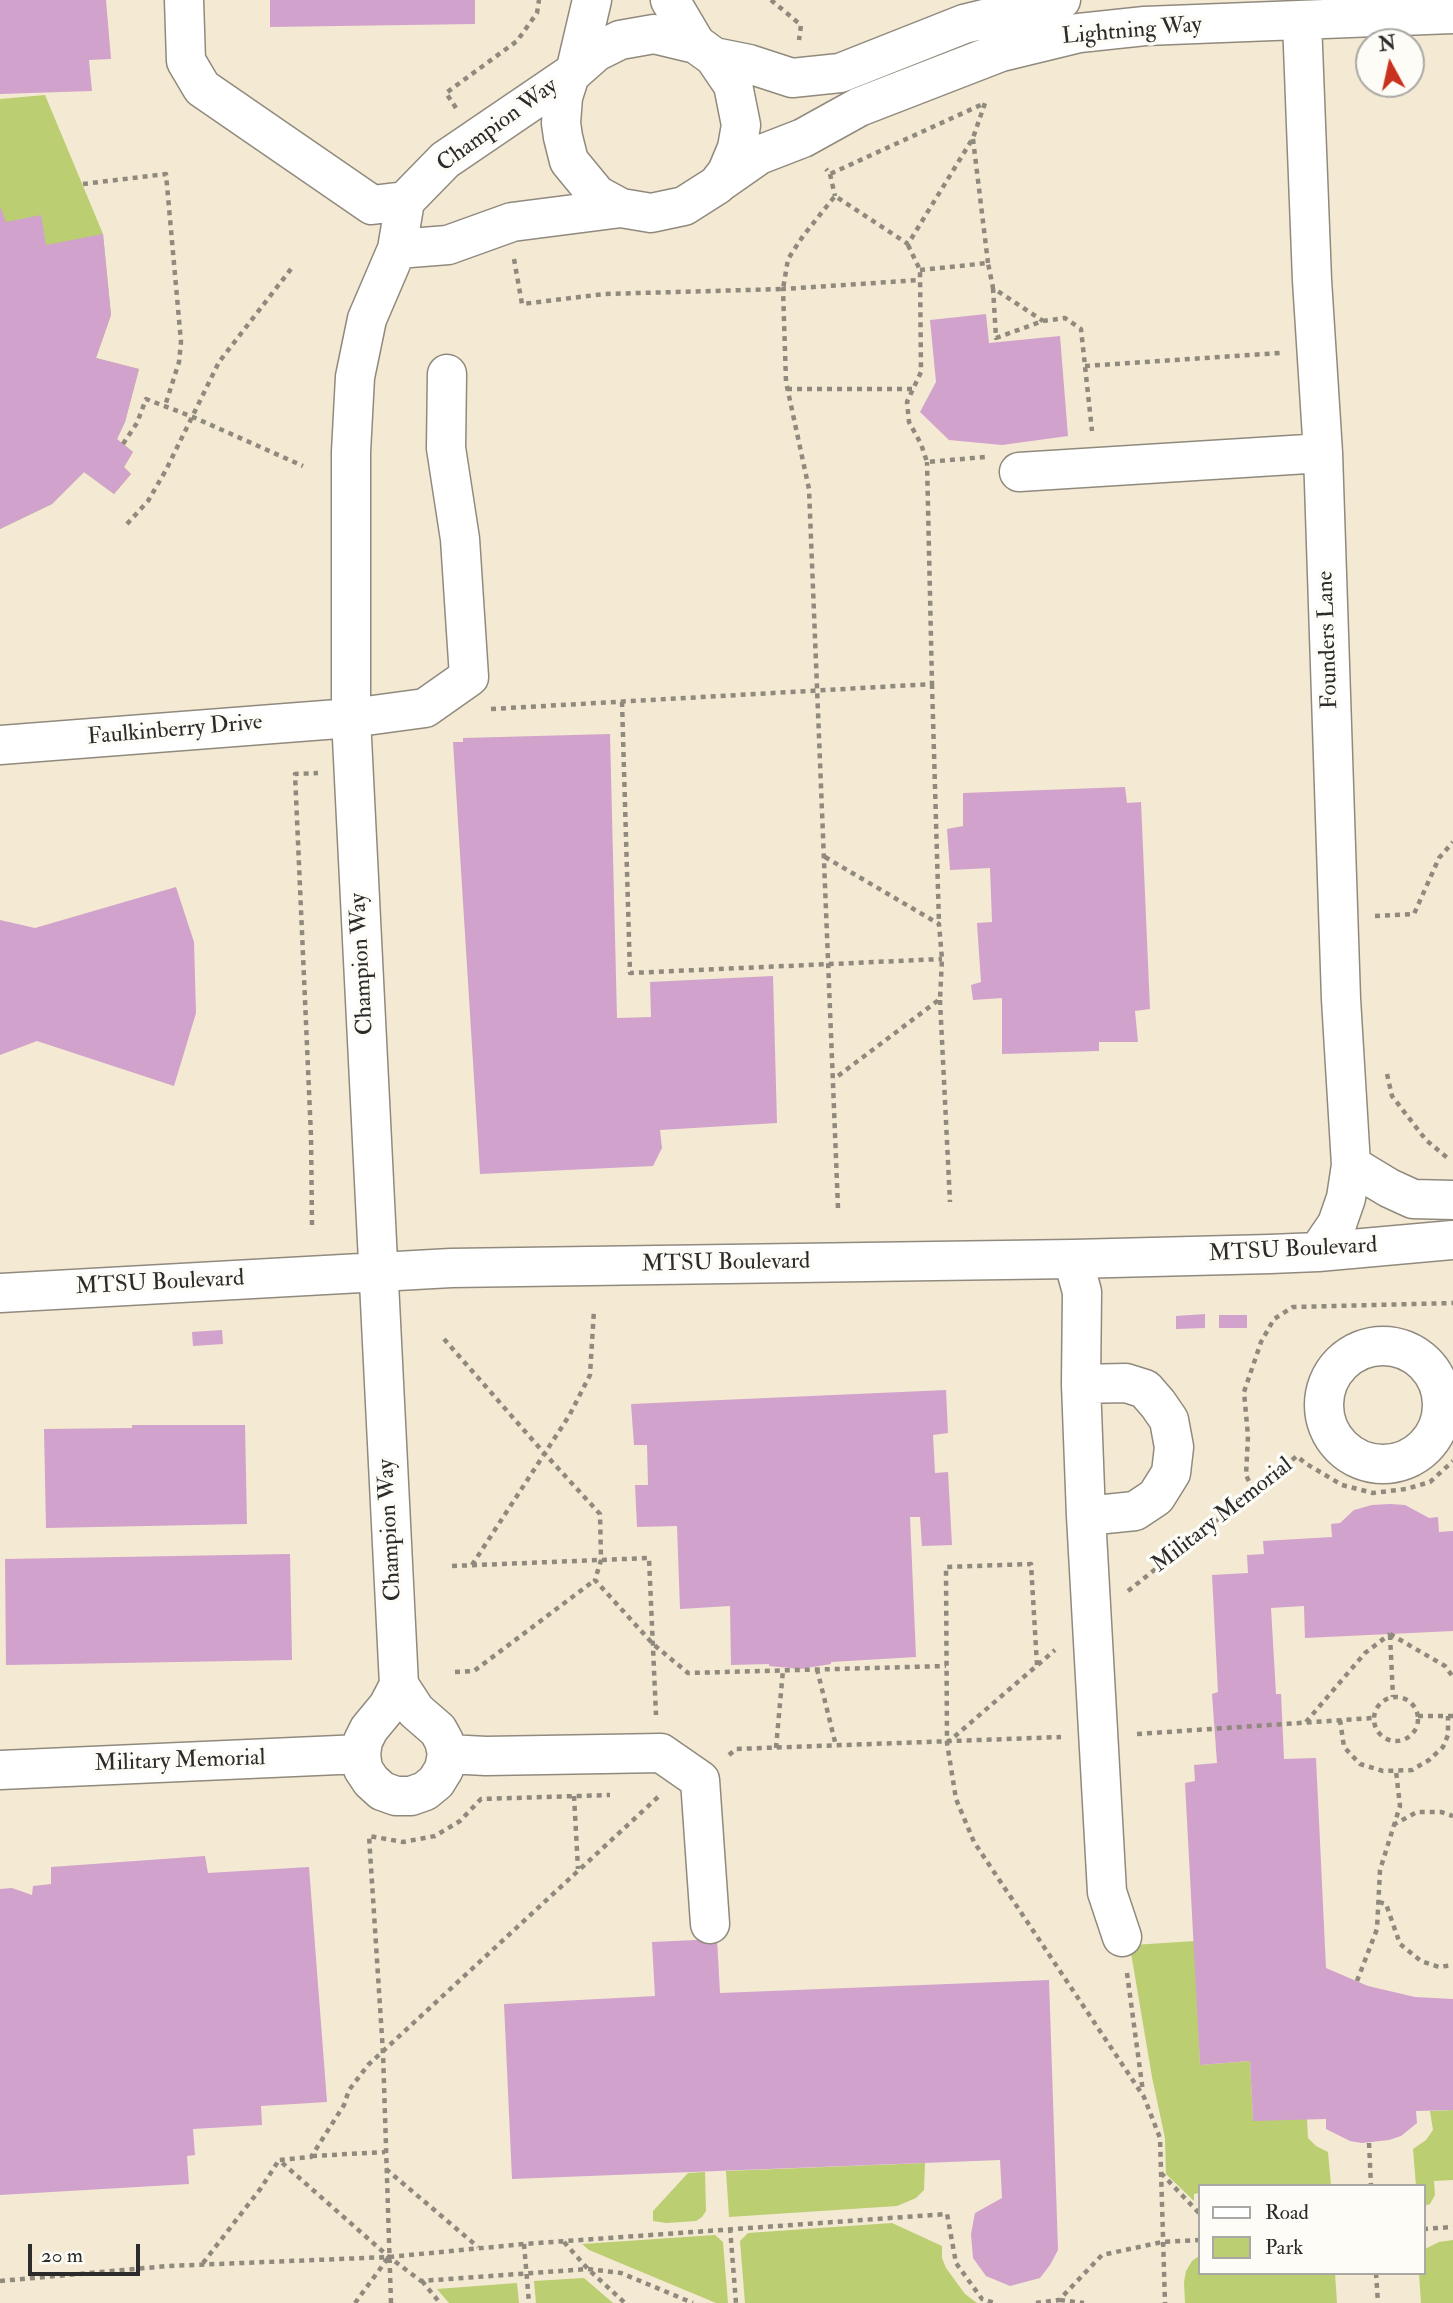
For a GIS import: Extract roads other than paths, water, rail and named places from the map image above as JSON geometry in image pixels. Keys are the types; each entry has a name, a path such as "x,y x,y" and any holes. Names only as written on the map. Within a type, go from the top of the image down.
{"street":[{"path":"184,0 186,61 202,88 372,205 405,201"},
{"name":"Champion Way","path":"399,1685 351,718 351,452 355,377 367,319 397,249 405,201 445,160 573,71 592,0"},
{"path":"397,249 448,245 512,222 621,208 652,213 684,206 718,185 737,148 740,125 733,85 705,51 670,0"},
{"name":"Lightning Way","path":"705,51 792,78 840,73 964,24 1061,0"},
{"name":"Lightning Way","path":"718,185 760,155 803,138 859,107 1001,52 1079,33 1145,26 1453,15"},
{"name":"Founders Lane","path":"1302,21 1312,280 1323,453 1341,999 1351,1165 1346,1198 1336,1224 1318,1252"},
{"path":"621,208 597,195 569,161 561,123 563,97 573,71 596,52 620,40 654,34 705,51"},
{"name":"Faulkinberry Drive","path":"0,745 351,718 425,708 469,677 460,539 446,447 447,374"},
{"path":"1004,464 1323,453"},
{"path":"1351,1165 1413,1199 1453,1200"},
{"name":"MTSU Boulevard","path":"0,1293 452,1268 1073,1259 1318,1252 1453,1240"},
{"path":"1073,1259 1082,1292 1081,1384 1086,1516 1107,1892 1122,1937"},
{"path":"1081,1384 1126,1383 1145,1389 1169,1420 1174,1447 1171,1473 1156,1497 1135,1511 1086,1516"},
{"path":"399,1685 416,1711 438,1730 447,1754 444,1769 436,1782 425,1791 411,1796 396,1796 382,1791 363,1769 361,1754 369,1729 383,1713 399,1685"},
{"path":"447,1754 486,1756 659,1738 700,1780 710,1924"},
{"name":"Military Memorial","path":"0,1770 361,1754"}]}
